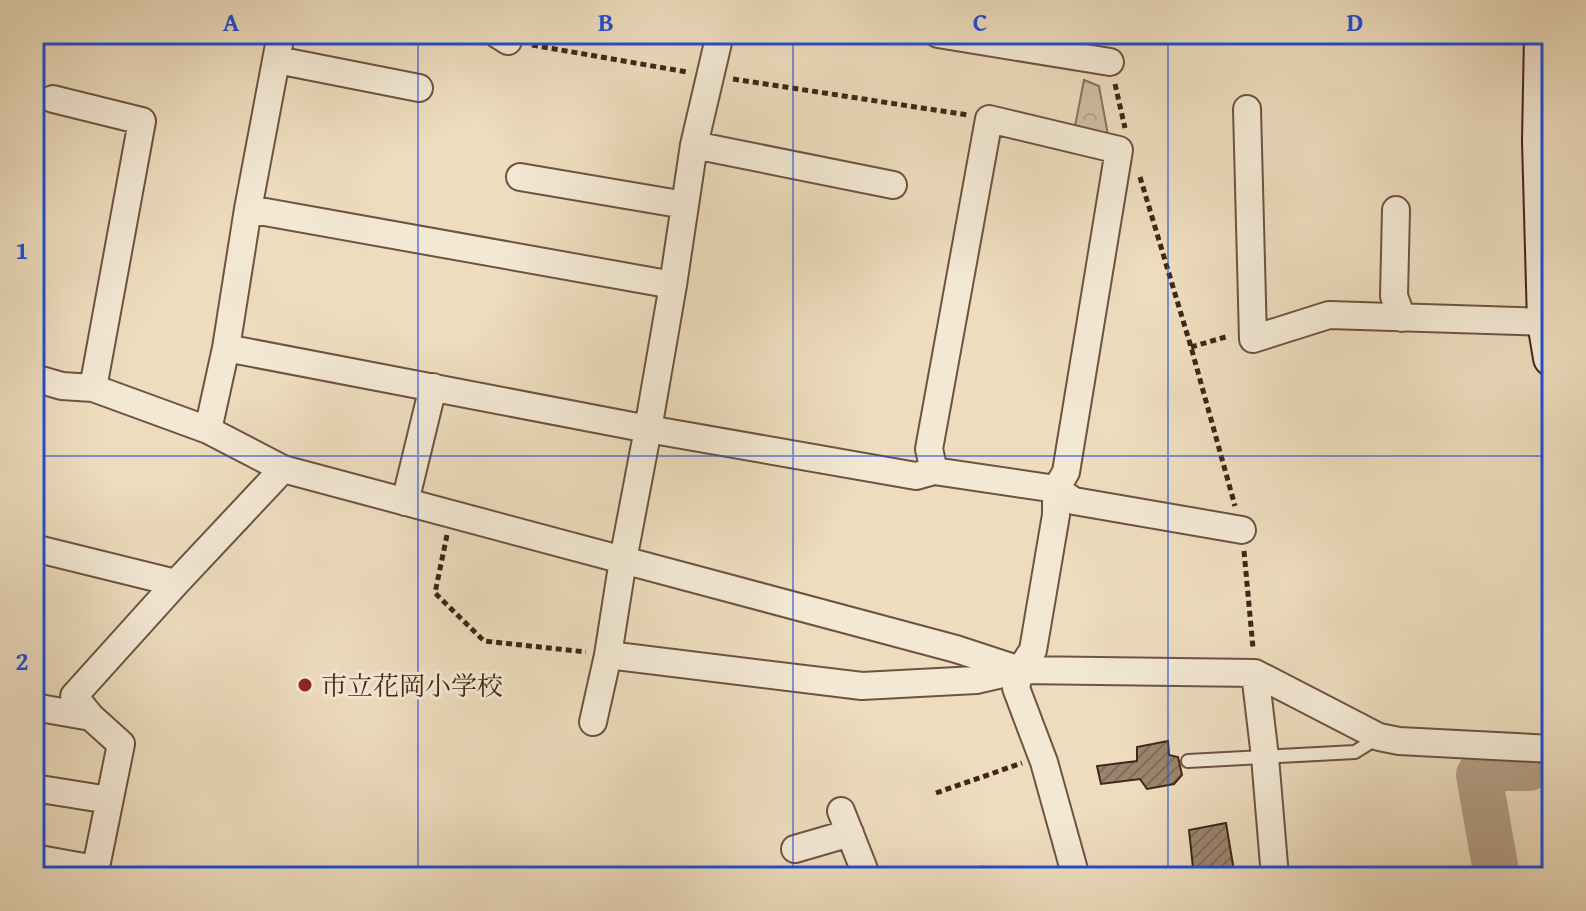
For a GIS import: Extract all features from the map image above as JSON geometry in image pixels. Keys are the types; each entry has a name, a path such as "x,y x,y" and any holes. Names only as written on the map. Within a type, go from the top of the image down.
{"main road":[{"path":"1543,34 1541,141 1548,220 1546,322 1552,358"}],"street":[{"path":"208,430 226,348 281,34"},
{"path":"593,722 648,429 694,145 720,34"},
{"path":"938,34 1110,62"},
{"path":"277,60 419,88"},
{"path":"53,99 142,121 93,388"},
{"path":"1247,109 1253,339 1329,315 1546,322"},
{"path":"934,471 929,449 989,119 1119,150 1066,472 1056,489 1056,515 1033,650 1020,670 1016,688 1039,749 1076,877"},
{"path":"694,145 893,185"},
{"path":"520,177 685,205"},
{"path":"248,209 673,285"},
{"path":"1396,210 1394,296 1402,318"},
{"path":"226,348 648,429 916,476 934,471 1056,489 1074,501 1242,530"},
{"path":"34,378 62,386 93,388 208,430 283,469 956,649 1020,670"},
{"path":"405,502 433,387"},
{"path":"34,858 95,873 121,744 91,717 74,696 283,469"},
{"path":"34,548 176,583"},
{"path":"608,655 862,686 976,680 1020,670 1255,673 1379,737 1399,741 1552,749"},
{"path":"1255,673 1275,877"},
{"path":"34,707 91,717"},
{"path":"34,788 109,800"},
{"path":"795,849 845,822 867,877"}],"lane":[{"path":"1188,761 1355,752 1379,737"}],"path":[{"path":"502,38 709,75 989,119"},
{"path":"1110,62 1126,136 1119,150 1133,154 1242,530 1255,673"},
{"path":"1191,347 1253,328"},
{"path":"451,515 435,593 484,641 608,655"},
{"path":"936,793 1026,762 1039,749"},
{"path":"981,866 985,877"}],"green space":[{"path":"1084,80 1099,86 1108,135 1075,126"}],"building":[{"path":"1168,741 1169,755 1178,757 1182,775 1174,784 1147,789 1140,779 1101,784 1097,766 1137,761 1137,747"},
{"path":"1226,823 1235,877 1194,877 1189,830"}],"waterway":[{"path":"1497,877 1479,775 1484,768 1529,768"}],"place":[{"name":"市立花岡小学校","path":"305,685"}]}
